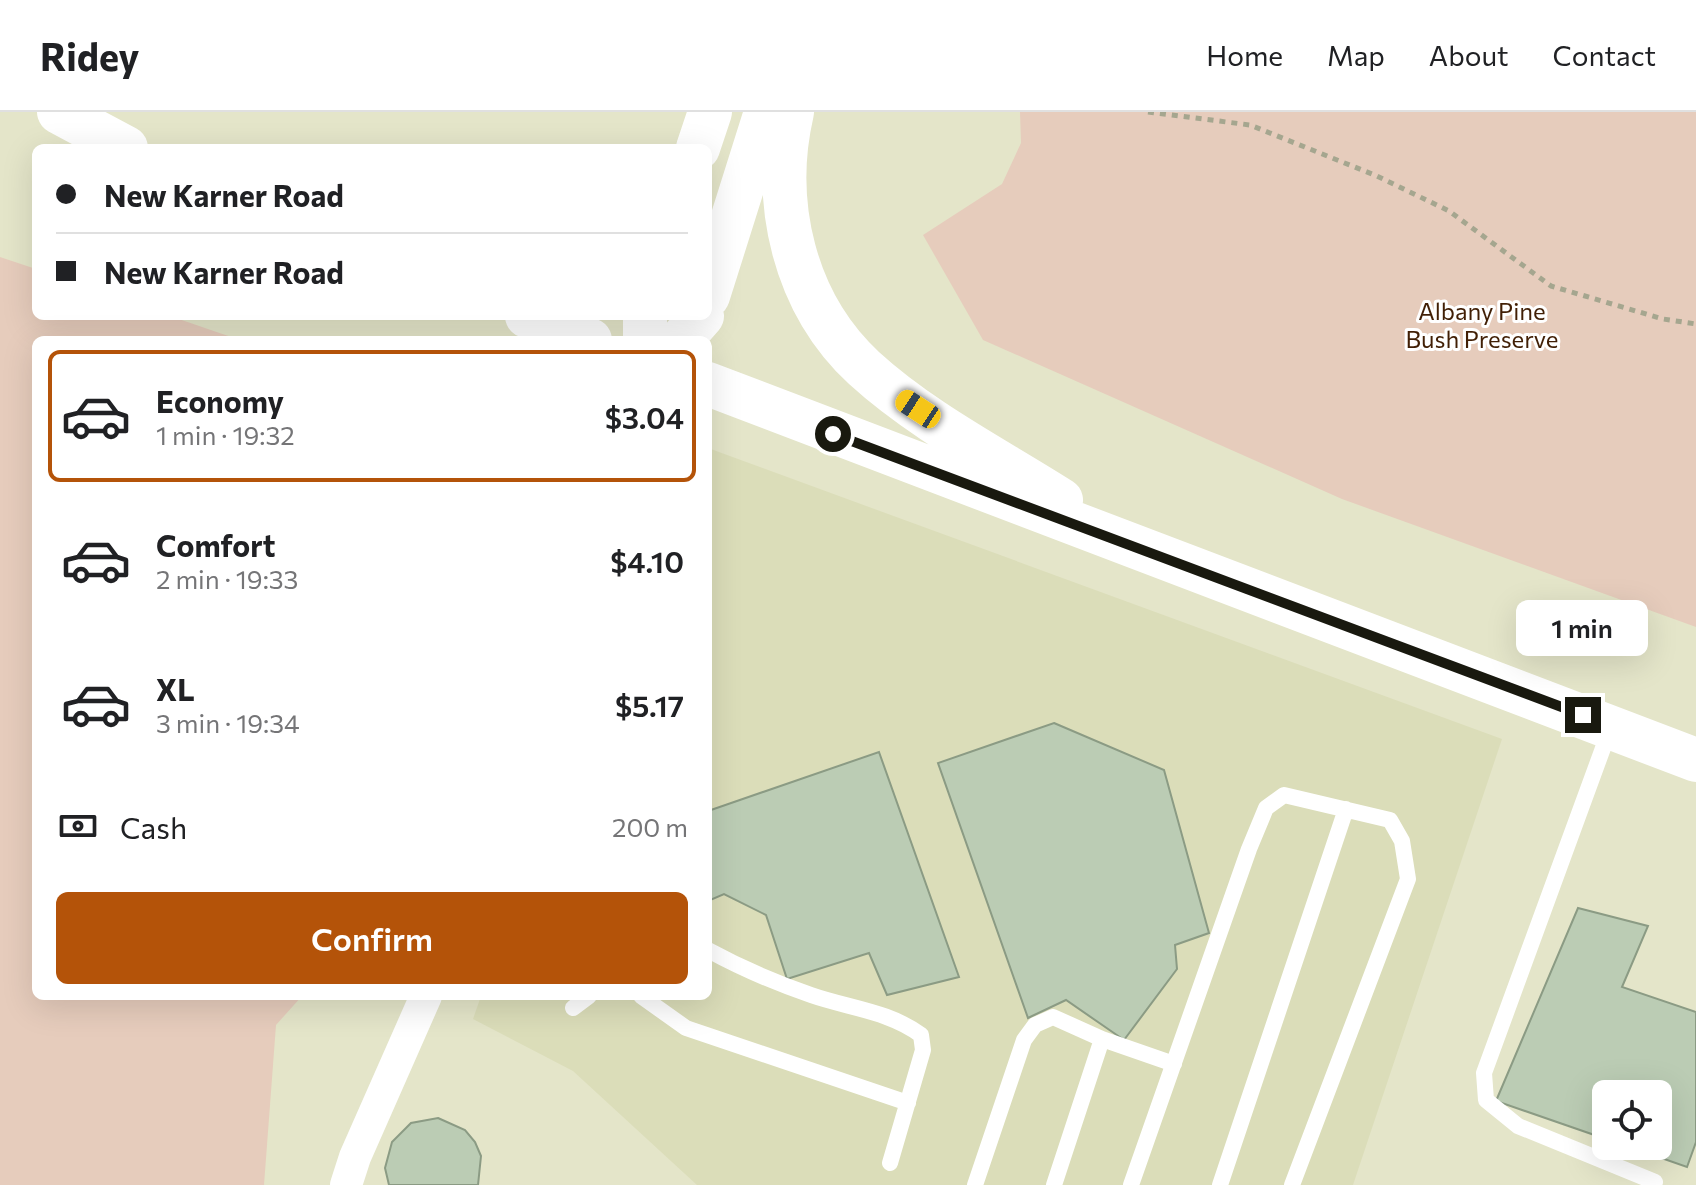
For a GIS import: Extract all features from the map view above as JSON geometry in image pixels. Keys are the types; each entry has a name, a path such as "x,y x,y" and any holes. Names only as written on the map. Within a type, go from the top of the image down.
{"main road":[{"path":"59,112 119,144"},
{"path":"699,144 710,112"},
{"path":"712,283 766,112"},
{"path":"792,112 784,159 783,197 789,234 799,269 815,304 835,336 862,367 897,396 1141,550"},
{"path":"538,320 580,336"},
{"path":"684,336 698,320"},
{"path":"712,386 1696,760"}],"street":[{"path":"346,1185 355,1157 424,1000"}],"lane":[{"path":"1611,726 1484,1073 1486,1100 1518,1126 1655,1182"},
{"path":"1131,1185 1266,808 1284,795 1390,820 1402,841 1408,879 1292,1185"},
{"path":"1220,1185 1346,809"},
{"path":"712,952 735,965 810,995 903,1021 921,1035 923,1050 890,1163"},
{"path":"573,1008 584,1000"},
{"path":"647,1000 686,1028 908,1103"},
{"path":"975,1185 1024,1040 1035,1025 1053,1017 1102,1039 1174,1064"},
{"path":"1054,1185 1102,1039"}],"path":[{"path":"1148,112 1250,125 1377,176 1449,211 1551,286 1663,319 1696,324"}],"shaded area":[{"path":"712,449 1502,739 1353,1185 697,1185 573,1071 473,1019 480,1000 712,1000"}],"green space":[{"name":"Albany Pine Bush Preserve","path":"1020,112 1696,112 1696,627 1342,499 983,340 923,235 1002,184 1021,143"},
{"path":"0,257 32,268 32,320 182,320 228,336 32,336 32,1000 298,1000 276,1025 264,1185 0,1185"}],"building":[{"path":"1054,723 1164,770 1209,933 1175,945 1177,969 1124,1040 1066,1000 1028,1018 938,763"},
{"path":"879,752 959,977 887,995 869,953 787,979 766,915 724,894 712,899 712,810"},
{"path":"1578,908 1648,926 1622,987 1696,1012 1696,1142 1687,1167 1667,1160 1672,1160 1672,1080 1592,1080 1592,1134 1496,1101"},
{"path":"438,1118 465,1130 475,1142 481,1156 478,1185 389,1185 385,1168 392,1142 411,1123"}],"route":[{"path":"833,434 1583,715"}]}
